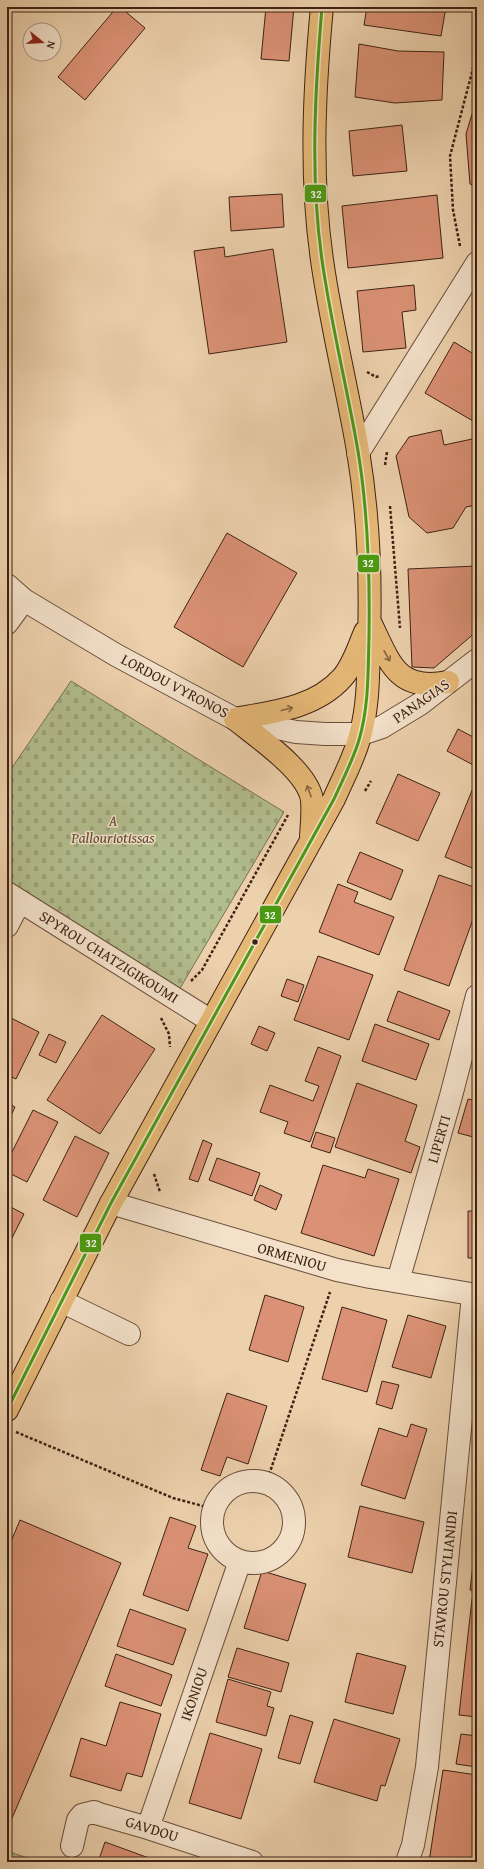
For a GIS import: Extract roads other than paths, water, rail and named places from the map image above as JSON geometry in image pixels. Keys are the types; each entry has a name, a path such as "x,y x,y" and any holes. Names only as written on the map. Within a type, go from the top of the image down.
{"main road":[{"path":"7,1410 111,1203 334,799 361,734 366,708 370,621 369,559 358,453 322,262 318,226 314,163 315,92 322,7"},
{"path":"370,621 387,656 400,675 407,680 418,684 434,685 448,682"},
{"path":"235,718 298,706 313,700 329,690 343,677 353,660 370,621"},
{"path":"235,718 298,773 307,785 312,799 310,843"}],"street":[{"path":"358,453 472,271"},
{"name":"LORDOU VYRONOS","path":"7,585 24,600 116,655 235,718 296,732 361,734"},
{"path":"7,623 24,600"},
{"name":"PANAGIAS","path":"361,734 382,727 400,717 477,660"},
{"path":"7,926 14,897"},
{"name":"SPYROU CHATZIGIKOUMI","path":"14,897 211,1021"},
{"name":"LIPERTI","path":"398,1281 451,1096 477,996"},
{"name":"ORMENIOU","path":"111,1203 337,1270 475,1295"},
{"name":"STAVROU STYLIANIDI","path":"407,1862 413,1845 427,1767 475,1295"},
{"path":"61,1301 129,1334"},
{"path":"254,1481 266,1484 278,1490 288,1501 293,1514 294,1528 289,1542 280,1553 268,1560 254,1563 240,1561 229,1555 220,1546 214,1535 212,1522 214,1510 220,1498 229,1489 241,1483 254,1481"},
{"name":"IKONIOU","path":"148,1828 240,1561"},
{"name":"GAVDOU","path":"72,1846 78,1820 82,1815 94,1812 252,1862"}],"park label":[{"name":"A Pallouriotissas","path":"113,830"}]}
